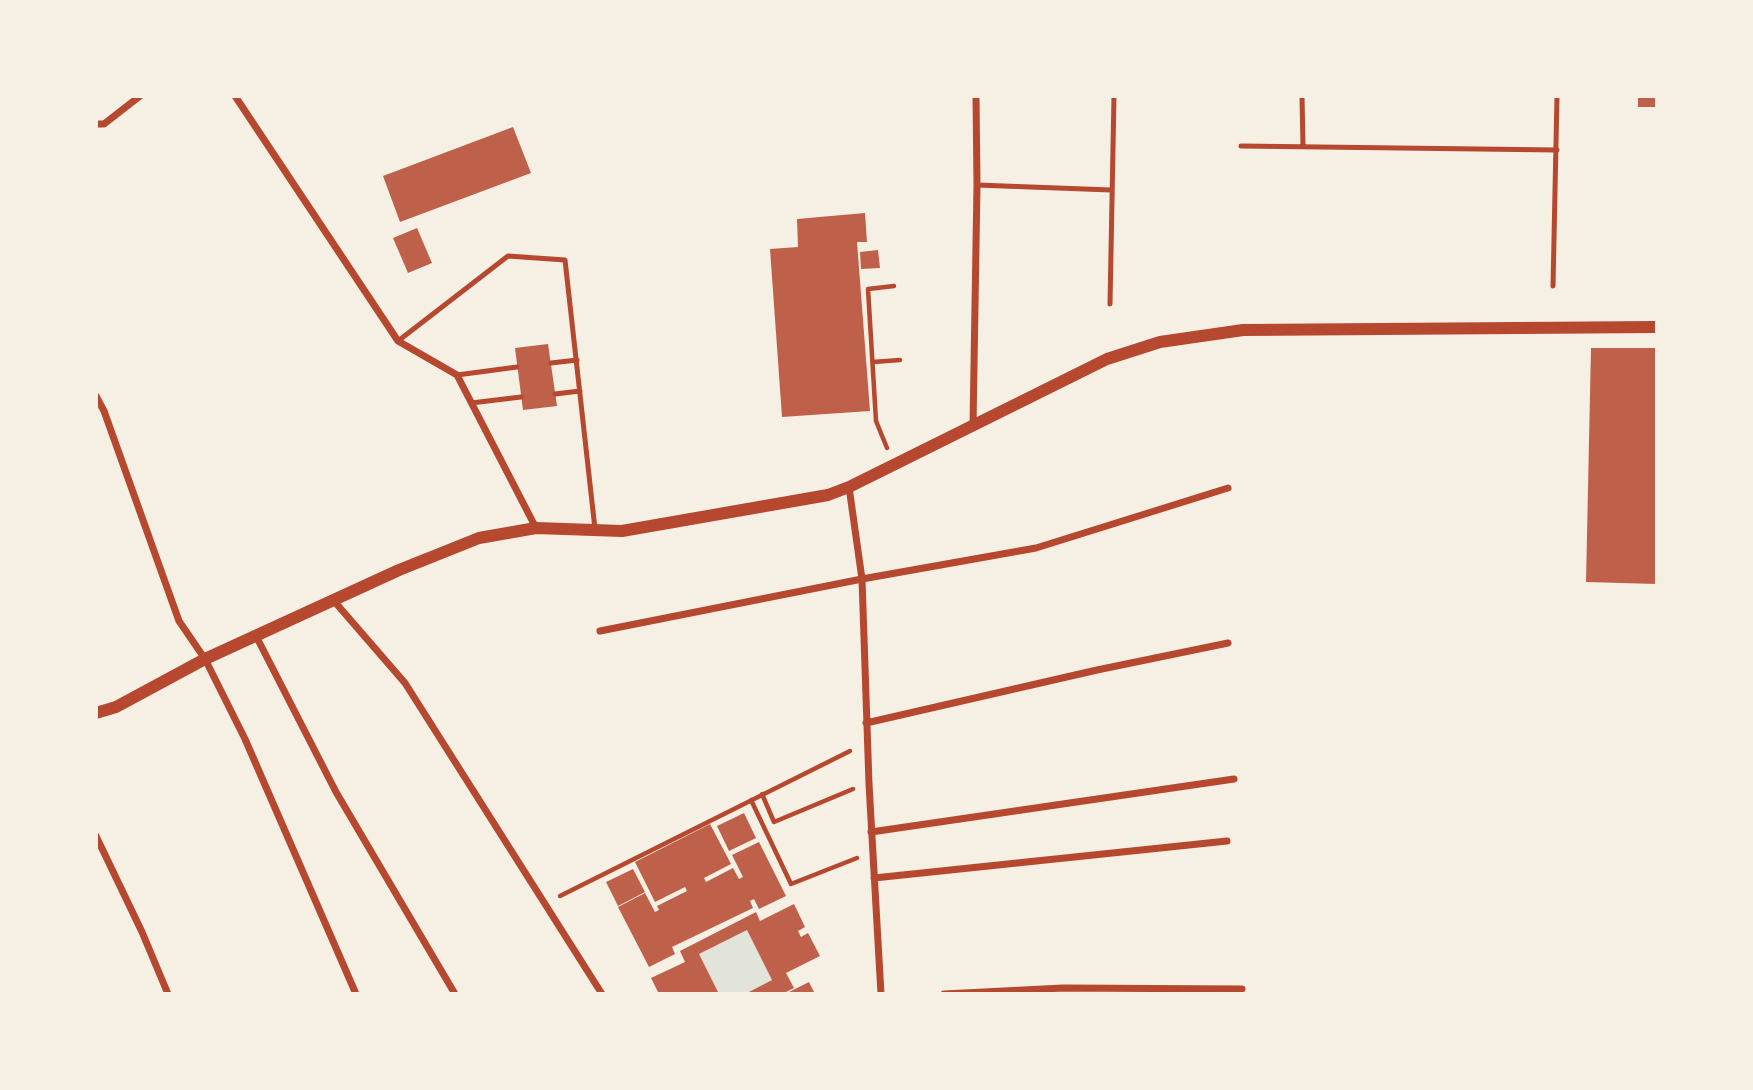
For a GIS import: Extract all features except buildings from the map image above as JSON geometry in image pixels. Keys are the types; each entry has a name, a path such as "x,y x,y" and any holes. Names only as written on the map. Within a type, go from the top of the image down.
{"street":[{"path":"96,124 104,124 140,96"},
{"path":"235,96 398,341 457,375 536,527"},
{"path":"972,426 976,96"},
{"path":"96,713 116,707 205,659 399,570 479,538 536,527 622,531 828,495 1107,359 1160,342 1243,330 1657,327"},
{"path":"96,396 104,411 179,621 205,659 245,739 356,994"},
{"path":"849,487 862,579 866,723 881,994"},
{"path":"600,632 862,579 1036,548 1228,488"},
{"path":"334,601 405,683 602,994"},
{"path":"256,636 336,792 455,994"},
{"path":"866,723 1228,643"},
{"path":"871,832 1234,779"},
{"path":"96,836 168,994"},
{"path":"874,878 1227,841"},
{"path":"944,994 1063,988 1242,989"}],"lane":[{"path":"1110,304 1114,96"},
{"path":"1302,96 1303,146"},
{"path":"1553,286 1557,96"},
{"path":"1241,146 1557,150"},
{"path":"977,185 1111,190"},
{"path":"398,341 508,256 565,260 595,528"},
{"path":"551,363 577,360"},
{"path":"457,375 517,367"},
{"path":"555,394 580,391"},
{"path":"471,403 521,397"}],"path":[{"path":"894,286 867,289 876,421 894,465"},
{"path":"872,362 900,360"},
{"path":"561,896 850,750"},
{"path":"762,794 774,822 853,790"},
{"path":"751,800 791,884 858,858"}],"shaded area":[{"path":"747,930 772,980 745,994 719,994 699,954"}]}
